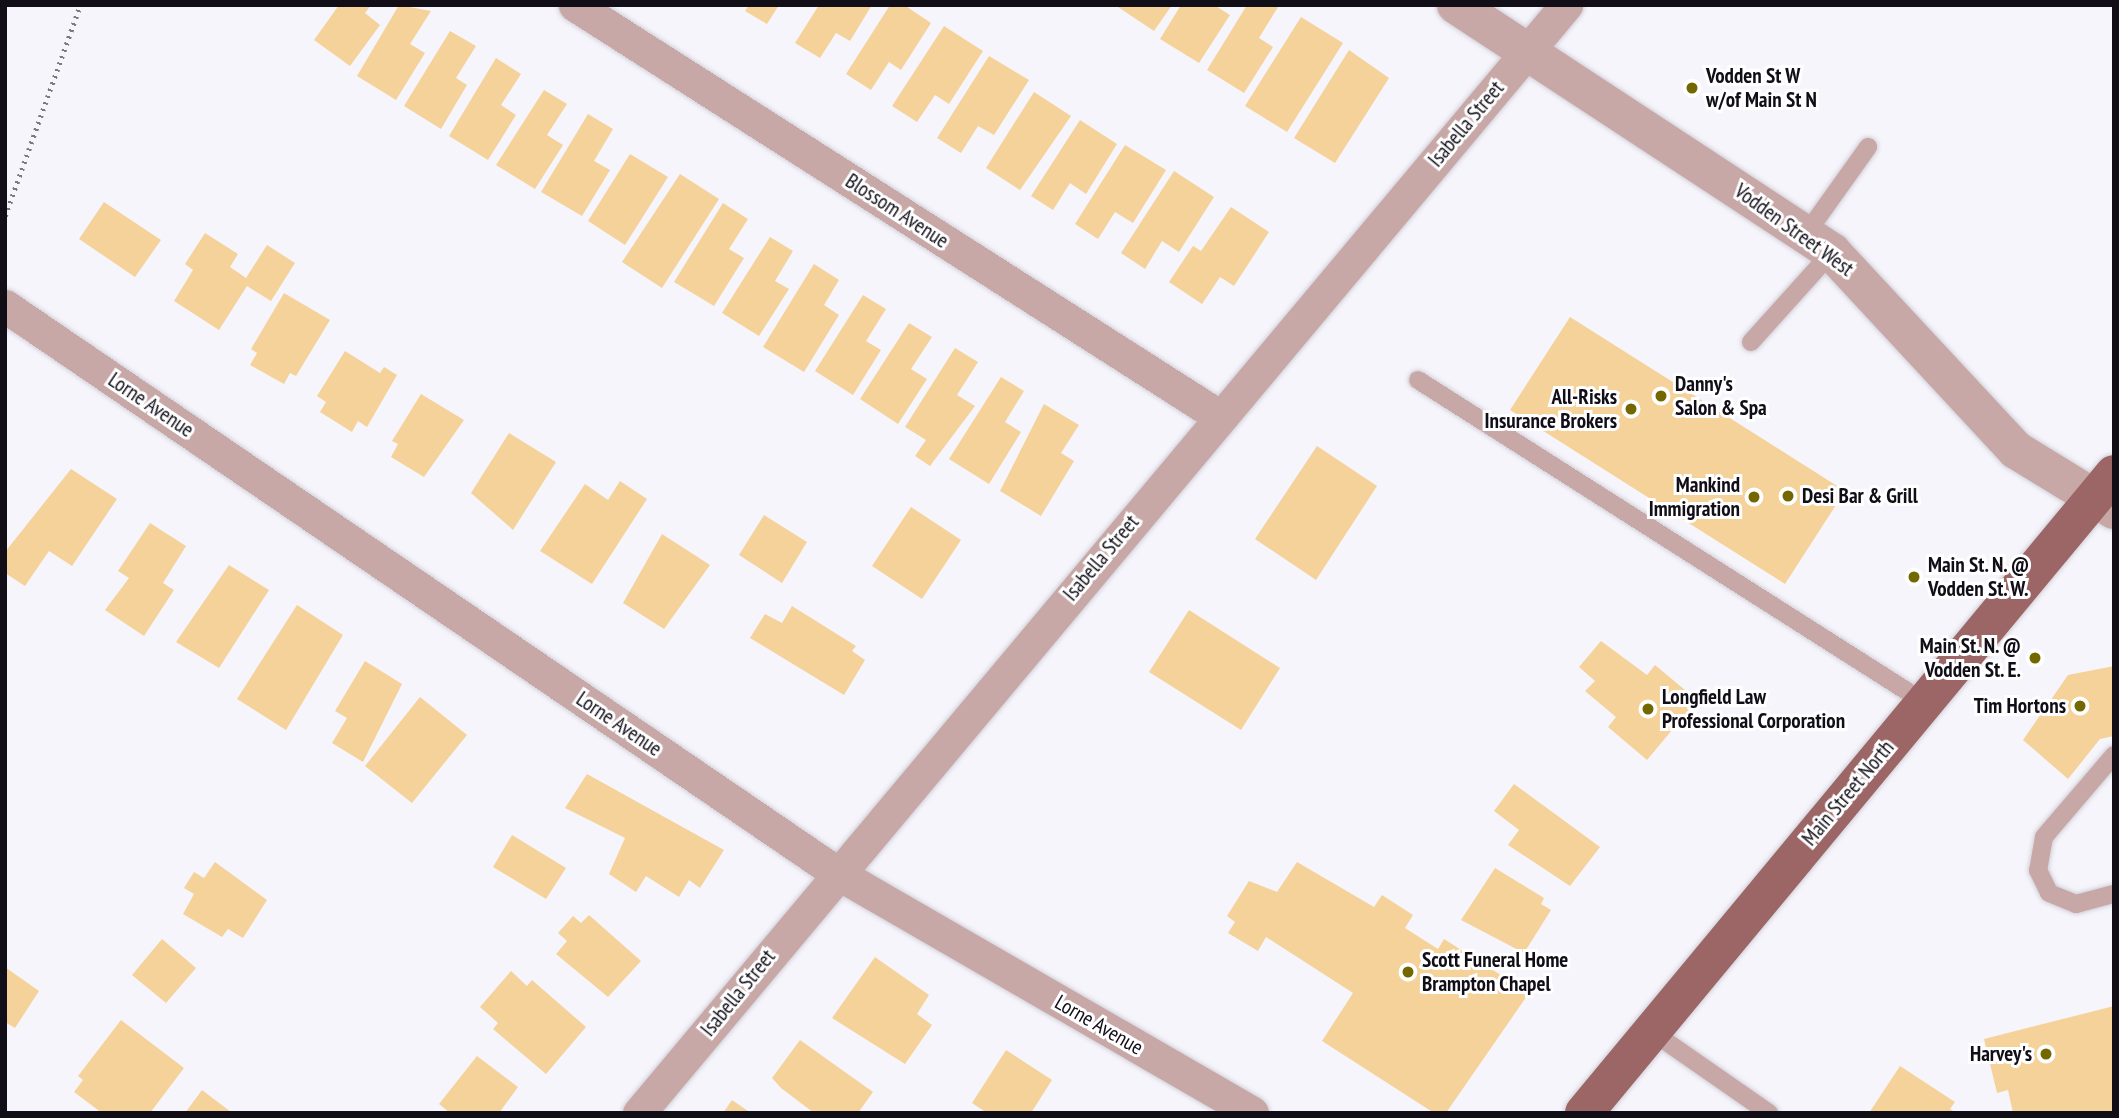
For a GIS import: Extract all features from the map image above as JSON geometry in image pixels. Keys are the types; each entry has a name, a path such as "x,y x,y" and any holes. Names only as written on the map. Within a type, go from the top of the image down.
{"main road":[{"name":"Main Street North","path":"1584,1113 1924,702 2107,494"}],"street":[{"name":"Blossom Avenue","path":"575,5 1219,416"},
{"name":"Vodden Street West","path":"1456,5 1819,243 2016,450 2107,494"},
{"name":"Isabella Street","path":"639,1113 1219,416 1566,5"},
{"name":"Lorne Avenue","path":"5,306 837,873 1252,1113"}],"lane":[{"path":"1751,342 1819,243 1868,147"},
{"path":"1418,380 1924,702"},
{"path":"2114,755 2043,837 2038,870 2049,893 2076,904 2114,894"},
{"path":"1651,1031 1769,1113"}],"path":[{"path":"5,216 80,5"}],"building":[{"path":"339,5 371,5 365,13 380,25 350,66 314,40"},
{"path":"399,5 431,11 410,44 425,53 396,100 357,76"},
{"path":"749,5 779,5 767,24 745,11"},
{"path":"819,5 872,5 850,41 836,33 820,58 795,43"},
{"path":"890,5 904,5 931,23 901,70 889,62 871,90 846,74"},
{"path":"1115,5 1172,5 1154,31"},
{"path":"1181,5 1214,5 1230,15 1199,63 1160,39"},
{"path":"1247,5 1278,7 1259,38 1273,47 1244,93 1207,70"},
{"path":"1301,17 1343,43 1287,132 1245,106"},
{"path":"944,26 983,51 949,104 935,95 917,122 892,106"},
{"path":"450,31 476,46 456,78 467,85 441,129 404,106"},
{"path":"1349,50 1389,78 1335,163 1294,138"},
{"path":"989,56 1029,80 994,135 978,126 961,153 937,138"},
{"path":"496,58 521,74 501,105 516,115 488,160 449,136"},
{"path":"544,90 567,104 547,135 563,145 535,189 496,165"},
{"path":"1034,92 1071,116 1020,190 986,168"},
{"path":"588,114 613,129 594,161 610,170 582,216 541,192"},
{"path":"1080,120 1117,144 1086,194 1070,183 1053,210 1031,196"},
{"path":"1125,145 1166,170 1133,223 1115,212 1098,239 1075,224"},
{"path":"630,154 668,177 625,245 588,221"},
{"path":"1174,171 1214,197 1179,252 1162,241 1145,269 1121,253"},
{"path":"680,174 719,199 662,288 622,262"},
{"path":"104,202 161,240 135,277 79,239"},
{"path":"723,203 748,219 729,249 744,258 714,306 674,282"},
{"path":"1231,207 1269,232 1234,286 1220,277 1202,304 1169,282 1193,246 1201,251"},
{"path":"205,233 238,254 230,267 246,278 267,245 295,263 271,301 247,286 219,330 174,301 193,270 185,264"},
{"path":"770,237 793,251 775,281 789,289 759,336 722,313"},
{"path":"814,264 839,280 824,305 839,315 804,372 763,347"},
{"path":"284,293 330,320 296,376 290,373 284,384 250,365 257,353 251,349"},
{"path":"863,295 886,309 866,341 881,350 853,395 815,371"},
{"path":"1570,317 1845,491 1785,584 1510,410"},
{"path":"909,323 932,337 911,369 927,379 898,424 860,399"},
{"path":"955,348 978,362 957,395 975,406 930,466 915,456 926,440 905,427"},
{"path":"345,351 380,373 384,367 397,375 367,427 358,421 352,432 320,412 326,402 317,396"},
{"path":"1001,377 1024,391 1005,422 1021,432 989,484 949,459"},
{"path":"421,394 464,420 424,477 391,457 398,444 392,441"},
{"path":"1044,404 1079,425 1061,453 1074,461 1041,516 1000,491"},
{"path":"509,433 556,462 513,530 471,493"},
{"path":"1317,446 1377,486 1316,580 1255,539"},
{"path":"71,469 117,499 72,566 49,551 25,586 5,573 5,552"},
{"path":"620,481 647,499 592,584 540,551 585,484 608,500"},
{"path":"911,507 961,540 922,599 872,566"},
{"path":"764,515 807,542 782,583 739,555"},
{"path":"150,523 186,546 163,583 174,590 144,636 105,610 129,578 118,571"},
{"path":"662,534 710,565 664,629 623,603"},
{"path":"229,565 269,590 219,668 176,642"},
{"path":"297,605 343,635 286,730 237,699"},
{"path":"792,606 856,646 852,651 865,660 844,695 750,638 765,614 782,623"},
{"path":"1189,610 1280,668 1241,730 1149,672"},
{"name":"Longfield Law Professional Corporation","path":"1601,641 1647,675 1655,665 1697,700 1647,760 1608,727 1616,717 1585,691 1595,681 1579,667"},
{"path":"365,661 402,684 363,762 332,743 347,718 335,711"},
{"name":"Tim Hortons","path":"2114,666 2114,736 2100,739 2068,779 2023,740 2068,675"},
{"path":"420,697 467,735 412,803 365,766"},
{"path":"587,774 724,850 700,888 689,880 679,897 646,876 636,892 609,874 625,838 565,808"},
{"path":"1514,784 1600,847 1570,886 1508,845 1519,830 1494,811"},
{"path":"512,835 566,868 546,899 493,867"},
{"path":"215,862 267,900 243,938 228,929 222,937 183,914 194,894 184,888 194,872 204,878"},
{"name":"Scott Funeral Home Brampton Chapel","path":"1297,862 1374,907 1382,895 1413,915 1405,928 1438,949 1444,939 1529,993 1446,1113 1434,1113 1322,1041 1353,993 1266,937 1258,951 1228,933 1235,922 1227,916 1249,881 1277,892"},
{"path":"1495,868 1544,898 1541,904 1551,910 1524,953 1461,920"},
{"path":"589,915 641,961 608,997 556,954 567,941 558,933 573,916 581,923"},
{"path":"162,939 196,968 166,1003 132,975"},
{"path":"875,957 929,995 917,1014 932,1025 905,1064 832,1018"},
{"path":"5,967 39,991 15,1028 5,1022"},
{"path":"511,971 527,986 532,980 586,1027 546,1074 493,1029 498,1023 480,1007"},
{"path":"2114,1006 2114,1113 2013,1113 2008,1090 1997,1093 1984,1039"},
{"path":"121,1020 184,1068 150,1113 102,1113 74,1092 83,1080 78,1076"},
{"path":"800,1040 873,1092 858,1113 814,1113 772,1078"},
{"path":"1006,1050 1052,1080 1031,1113 987,1113 972,1103"},
{"path":"477,1056 518,1087 499,1113 450,1113 439,1104"},
{"path":"1900,1066 1955,1102 1950,1109 1956,1113 1869,1113"},
{"path":"202,1090 227,1109 232,1113 185,1113"},
{"path":"732,1100 751,1113 723,1113"}],"place":[{"name":"Vodden St W w/of Main St N","path":"1692,88"},
{"name":"Danny's Salon & Spa","path":"1661,396"},
{"name":"All-Risks Insurance Brokers","path":"1631,409"},
{"name":"Desi Bar & Grill","path":"1788,496"},
{"name":"Mankind Immigration","path":"1754,497"},
{"name":"Main St. N. @ Vodden St. W.","path":"1914,577"},
{"name":"Main St. N. @ Vodden St. E.","path":"2035,658"},
{"name":"Tim Hortons","path":"2080,706"},
{"name":"Longfield Law Professional Corporation","path":"1648,709"},
{"name":"Scott Funeral Home Brampton Chapel","path":"1408,972"},
{"name":"Harvey's","path":"2046,1054"}]}
